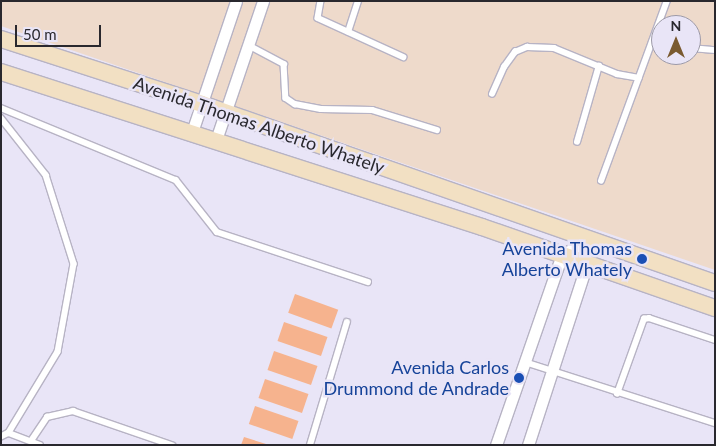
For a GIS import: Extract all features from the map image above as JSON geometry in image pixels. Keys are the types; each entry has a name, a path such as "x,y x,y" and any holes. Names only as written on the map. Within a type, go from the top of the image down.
{"main road":[{"name":"Avenida Thomas Alberto Whately","path":"1,39 202,104 604,246 715,282"},
{"name":"Avenida Thomas Alberto Whately","path":"1,72 192,132 562,254 715,308"}],"street":[{"path":"192,132 236,1"},
{"path":"216,140 263,1"},
{"path":"496,445 562,254 580,246 604,246"},
{"path":"528,445 587,263"}],"lane":[{"path":"321,1 318,18 403,57"},
{"path":"348,32 358,1"},
{"path":"662,15 667,1"},
{"path":"248,45 284,64 286,98 295,104 321,109 372,110 437,130"},
{"path":"601,181 651,45"},
{"path":"492,94 504,67 515,52 527,47 554,48 599,66 639,78"},
{"path":"701,49 715,50"},
{"path":"577,142 599,66"},
{"path":"1,108 176,180 216,232 368,282"},
{"path":"1,118 46,175 74,264 58,352 9,433 1,437"},
{"path":"617,394 644,319 649,318 715,340"},
{"path":"310,445 347,322"},
{"path":"525,362 617,394 715,423"},
{"path":"31,442 47,417 73,411 172,445"},
{"path":"9,433 40,445"}],"shaded area":[{"path":"1,1 715,1 715,270 1,26"}],"building":[{"path":"295,294 338,310 331,329 288,313"},
{"path":"284,322 327,337 321,356 277,341"},
{"path":"274,351 317,366 311,385 267,370"},
{"path":"265,379 308,394 302,413 258,398"},
{"path":"255,406 298,421 292,439 249,424"},
{"path":"244,437 266,444 266,445 241,445"}],"place":[{"name":"Avenida Thomas Alberto Whately","path":"642,259"},
{"name":"Avenida Carlos Drummond de Andrade","path":"519,378"}]}
